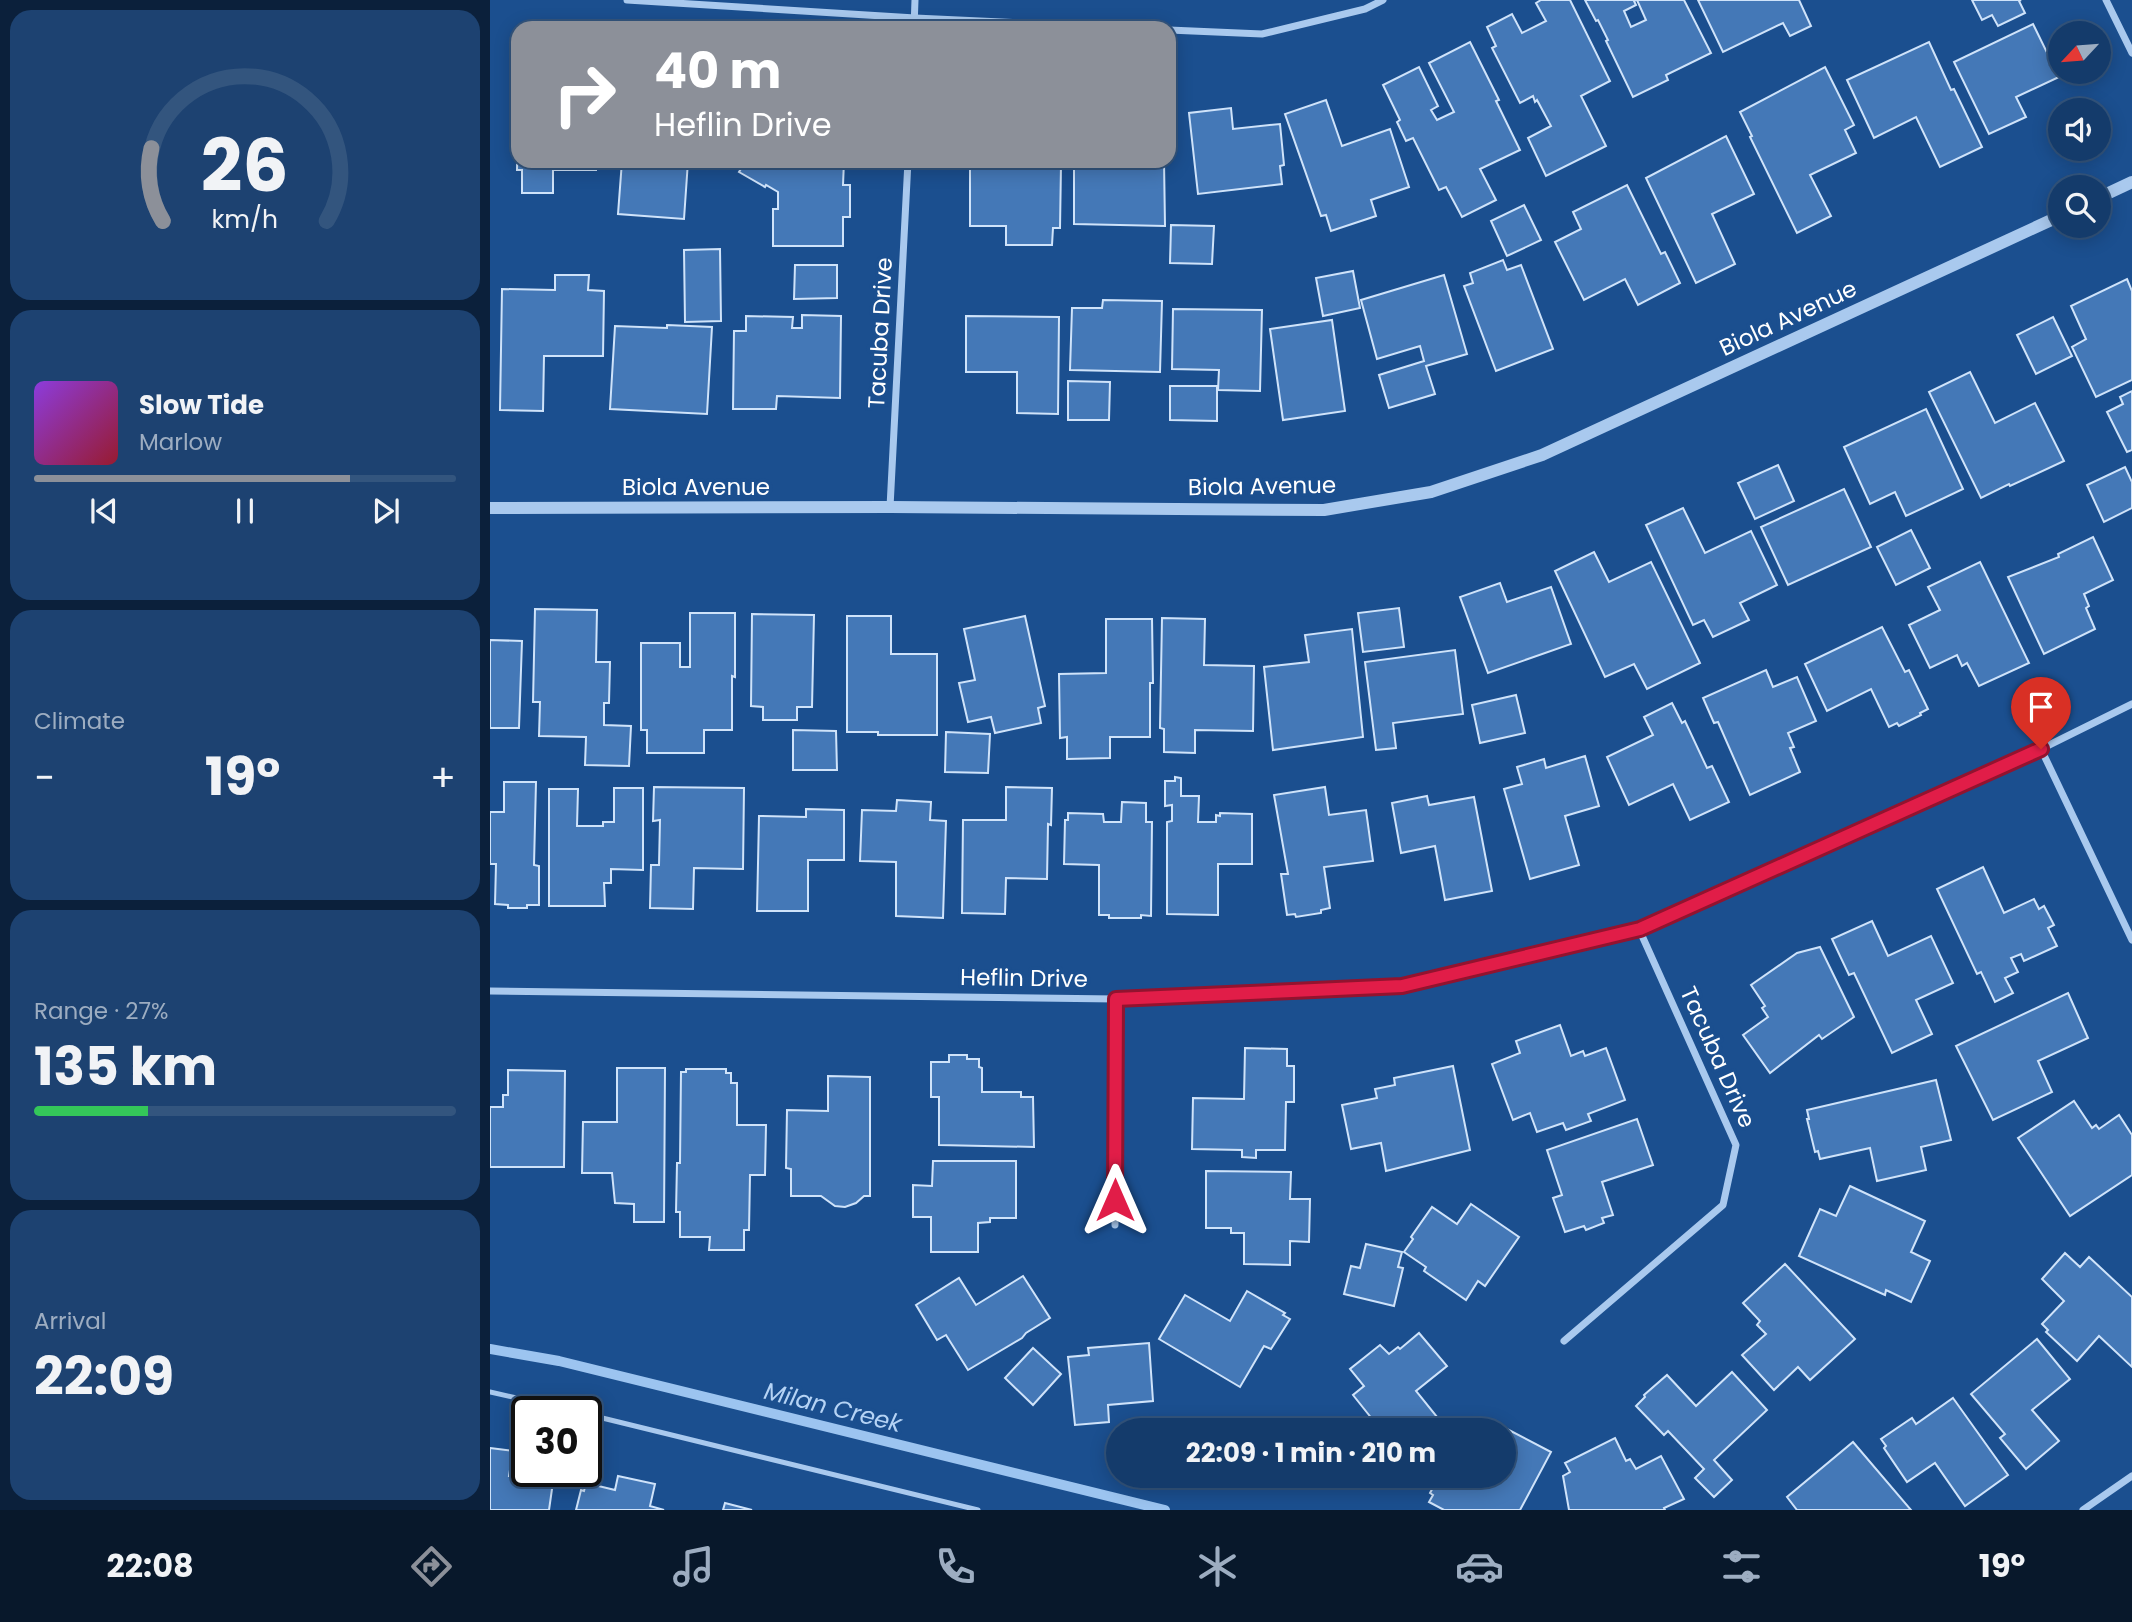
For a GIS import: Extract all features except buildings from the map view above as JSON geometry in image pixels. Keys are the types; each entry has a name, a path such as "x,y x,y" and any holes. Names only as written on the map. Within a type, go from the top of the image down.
{"street":[{"path":"627,0 979,21"},
{"path":"915,0 915,21"},
{"path":"1176,30 1262,34 1365,9 1383,0"},
{"path":"2106,0 2132,53"},
{"name":"Tacuba Drive","path":"890,507 908,168"},
{"path":"2111,192 2132,182"},
{"name":"Biola Avenue","path":"490,509 890,507 1324,510 1431,492 1542,455 2048,221"},
{"name":"Heflin Drive","path":"490,990 1116,999 1402,986 1640,929 2041,749 2132,704"},
{"path":"2041,749 2132,940"},
{"name":"Tacuba Drive","path":"1564,1341 1723,1205 1736,1145 1640,929"},
{"path":"1115,1225 1116,999"},
{"path":"2083,1510 2132,1476"}],"lane":[{"path":"490,1392 511,1397"},
{"path":"602,1418 978,1510"}],"waterway":[{"name":"Milan Creek","path":"490,1349 559,1361 1165,1510"}],"route":[{"path":"1115,1200 1116,999 1402,986 1640,929 2041,749"}]}
